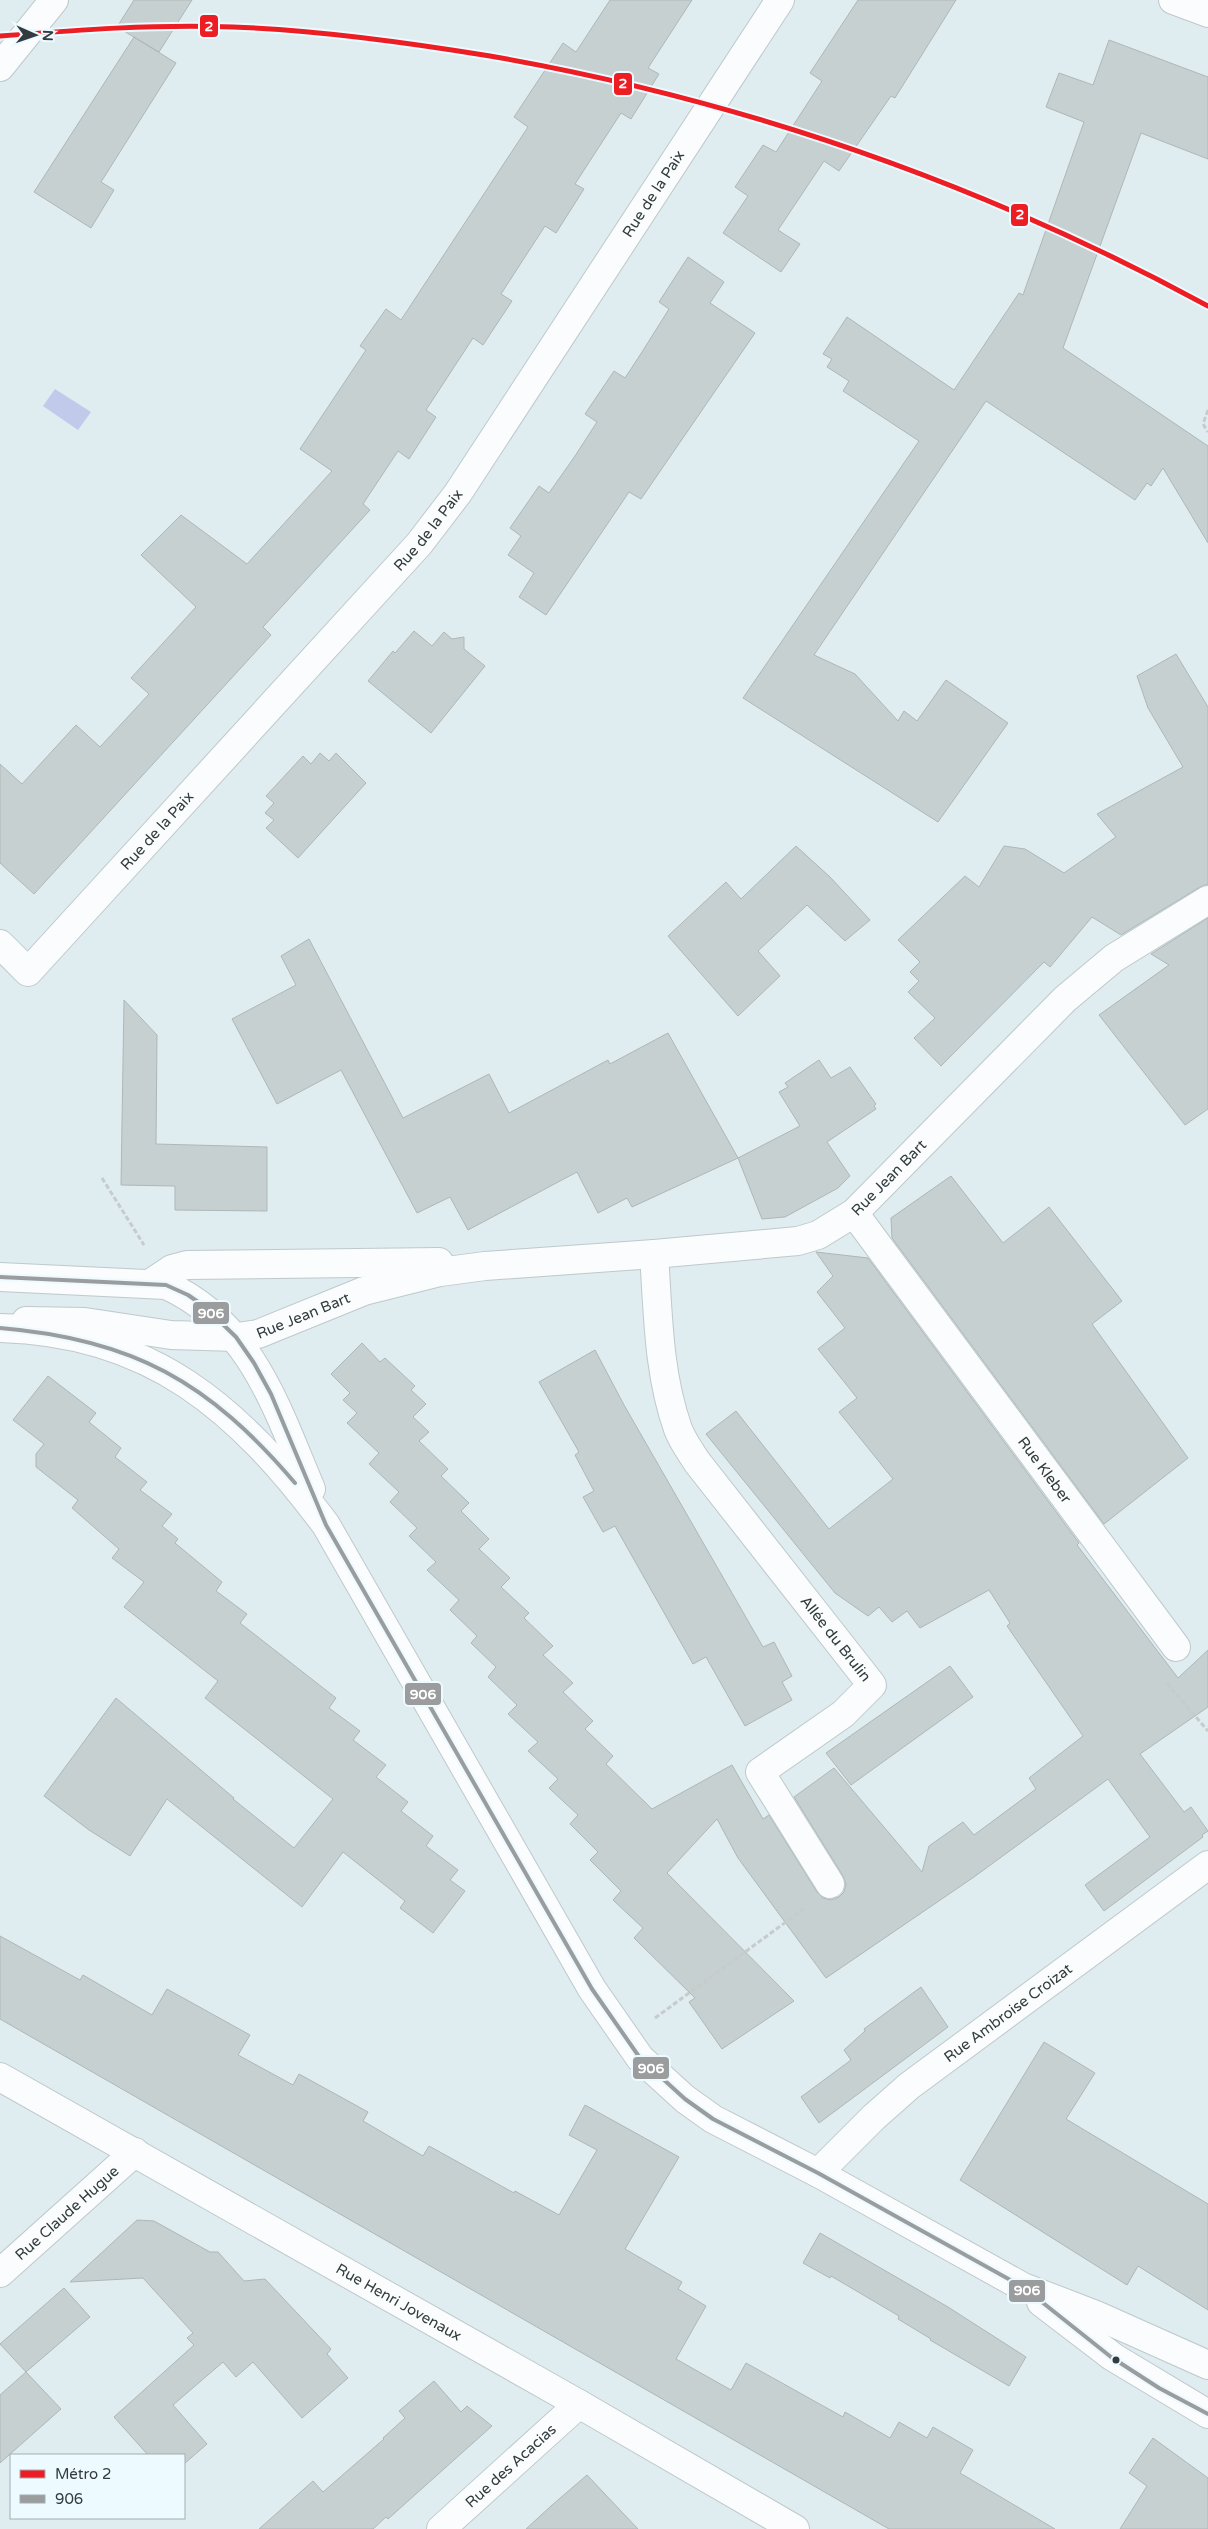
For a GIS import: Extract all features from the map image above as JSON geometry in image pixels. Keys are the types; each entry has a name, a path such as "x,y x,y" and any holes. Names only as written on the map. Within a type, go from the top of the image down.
{"street":[{"path":"0,67 54,0"},
{"name":"Rue de la Paix","path":"0,944 28,972 419,544 458,492 780,0"},
{"path":"1173,0 1208,13"},
{"name":"Rue Jean Bart","path":"0,1323 45,1320 85,1322 171,1335 236,1338 258,1334 364,1291 440,1272 485,1266 798,1241 818,1235 854,1213 1065,999 1114,958 1208,900"},
{"name":"Rue Kleber","path":"854,1213 1176,1647"},
{"name":"Allée du Brulin","path":"654,1254 661,1352 669,1398 678,1431 697,1462 872,1685 843,1714 760,1772 830,1884"},
{"name":"Rue Jean Bart","path":"0,1277 161,1276 187,1265 209,1263 416,1260 485,1266"},
{"path":"161,1276 166,1285 188,1295 204,1306 236,1338 254,1363 271,1394 326,1525"},
{"path":"0,1328 63,1334 97,1341 167,1371 202,1394 257,1441 285,1470 326,1525 592,1989 640,2058 662,2080 713,2120 818,2173 1023,2287 1096,2316 1208,2365"},
{"name":"Rue Ambroise Croizat","path":"818,2173 874,2117 909,2086 1208,1865"},
{"name":"Rue Henri Jovenaux","path":"0,2077 579,2404 795,2529"},
{"name":"Rue Claude Hugue","path":"0,2274 135,2152"},
{"path":"1023,2287 1068,2324 1114,2357 1208,2414"},
{"name":"Rue des Acacias","path":"441,2529 579,2404"}],"path":[{"path":"1208,410 1203,424 1208,432"},
{"path":"102,1178 161,1276"},
{"path":"1176,1647 1165,1680 1208,1731"},
{"path":"626,2039 810,1904 830,1884"}],"water":[{"path":"55,389 91,412 78,430 43,406"}],"building":[{"path":"134,0 192,0 159,52 117,27"},
{"path":"610,0 692,0 648,68 659,74 631,119 621,113 575,184 584,189 556,233 545,226 501,294 512,301 483,345 473,338 426,410 436,417 409,459 398,451 363,504 370,510 263,627 271,635 34,894 0,863 0,764 22,784 76,725 100,747 149,694 131,678 196,607 141,555 181,515 247,564 332,471 300,449 366,350 360,346 386,309 401,320 528,127 514,117 563,43 576,52"},
{"path":"858,0 956,0 895,98 891,96 839,171 824,161 778,230 800,244 781,272 723,233 748,196 735,187 763,145 776,152 822,81 810,73"},
{"path":"134,37 176,63 101,182 114,190 91,228 34,192"},
{"path":"1109,40 1208,77 1208,159 1141,133 1063,348 1208,446 1208,543 1163,468 1151,486 1147,483 1135,500 986,401 814,655 855,674 898,721 904,711 917,721 946,680 1008,723 938,822 743,698 919,441 843,391 849,381 827,367 832,359 823,354 847,317 954,390 1019,293 1023,295 1084,122 1046,107 1059,73 1093,85"},
{"path":"688,257 724,282 710,303 755,333 641,499 629,492 546,615 519,597 534,573 508,555 521,536 510,528 539,486 549,493 575,456 597,422 585,414 614,371 625,378 669,309 659,302"},
{"path":"414,631 432,646 444,632 452,639 464,637 464,649 485,666 431,733 368,681 393,651 395,653"},
{"path":"1176,654 1208,707 1208,884 1121,935 1092,917 1050,967 1044,962 941,1066 914,1038 935,1018 908,992 919,981 910,972 920,962 898,940 965,876 979,887 1004,846 1025,849 1064,873 1116,837 1097,814 1183,767 1148,708 1137,676"},
{"path":"320,753 329,761 336,753 366,783 298,858 266,828 274,820 265,813 274,803 266,796 303,756 311,764"},
{"path":"796,846 830,877 870,920 845,941 807,905 758,951 780,976 738,1016 668,936 726,882 741,899"},
{"path":"1208,918 1208,1109 1185,1125 1099,1015 1169,965 1151,954"},
{"path":"309,939 403,1118 489,1074 509,1113 608,1060 610,1064 668,1033 738,1158 632,1207 627,1198 598,1213 577,1172 468,1230 450,1197 417,1213 341,1070 277,1104 232,1019 296,985 281,956"},
{"path":"124,1000 157,1035 156,1144 267,1147 267,1211 175,1210 175,1186 121,1185"},
{"path":"819,1060 831,1078 850,1067 876,1104 874,1106 876,1109 827,1142 850,1176 838,1188 785,1217 762,1219 738,1158 800,1126 779,1092 788,1087 785,1083"},
{"path":"951,1176 1003,1243 1049,1207 1122,1301 1092,1324 1188,1458 1104,1524 892,1238 891,1218"},
{"path":"816,1252 868,1258 1079,1543 1077,1545 1178,1678 1208,1650 1208,1707 1140,1754 1184,1812 1191,1807 1208,1831 1202,1835 1203,1837 1104,1911 1085,1885 1150,1837 1108,1779 974,1877 826,1978 738,1858 717,1819 667,1873 794,2001 722,2049 689,2002 695,1998 634,1938 643,1928 613,1900 621,1891 590,1860 598,1852 570,1824 578,1815 549,1788 558,1779 528,1751 538,1742 508,1714 517,1705 488,1677 496,1667 471,1643 477,1636 450,1610 459,1600 427,1570 436,1562 409,1536 417,1528 390,1502 399,1492 369,1464 379,1453 347,1423 357,1413 343,1400 350,1393 331,1374 362,1343 380,1362 385,1358 415,1386 411,1390 426,1404 413,1417 429,1432 419,1441 448,1469 441,1476 469,1503 461,1511 489,1539 479,1549 510,1578 501,1587 529,1613 524,1618 553,1646 543,1655 573,1683 563,1692 593,1721 585,1729 613,1756 606,1764 652,1809 732,1765 763,1819 769,1815 817,1892 823,1898 831,1900 839,1897 844,1892 846,1884 843,1876 794,1797 834,1768 922,1872 929,1846 963,1822 974,1835 1036,1789 1029,1778 1083,1736 1007,1626 1010,1623 989,1590 920,1628 907,1611 892,1622 879,1607 868,1616 835,1593 706,1434 736,1411 829,1529 893,1479 839,1412 857,1398 818,1349 845,1328 817,1292 833,1276"},
{"path":"595,1350 624,1405 763,1647 774,1642 792,1676 782,1682 792,1700 745,1726 706,1657 693,1664 615,1526 603,1532 583,1497 594,1491 575,1455 579,1452 539,1382"},
{"path":"48,1376 96,1413 89,1422 121,1448 115,1457 147,1482 140,1490 172,1514 162,1526 178,1539 175,1543 222,1582 216,1591 247,1614 240,1623 336,1698 329,1708 360,1731 353,1740 386,1765 376,1777 408,1802 401,1811 433,1836 426,1846 458,1870 450,1880 465,1891 433,1933 400,1908 405,1901 343,1852 302,1907 167,1799 130,1856 89,1830 44,1796 116,1698 233,1799 294,1848 333,1799 205,1698 218,1681 124,1607 144,1582 112,1558 119,1549 72,1508 78,1500 36,1467 36,1454 44,1444 13,1420"},
{"path":"950,1666 973,1697 851,1785 826,1753"},
{"path":"0,1936 80,1980 83,1975 152,2015 167,1989 250,2035 238,2055 293,2085 299,2074 368,2112 363,2121 423,2156 429,2146 514,2193 515,2191 559,2215 597,2150 569,2135 585,2105 679,2157 625,2249 682,2282 678,2289 706,2306 676,2359 731,2390 746,2363 843,2417 845,2412 890,2438 899,2422 927,2438 933,2427 973,2450 960,2473 1055,2529 889,2529 0,2019"},
{"path":"921,1987 948,2027 819,2123 801,2097 851,2060 844,2050 865,2031 864,2029"},
{"path":"1044,2042 1095,2073 1066,2119 1208,2204 1208,2310 1138,2266 1127,2285 960,2180"},
{"path":"137,2220 154,2221 210,2252 218,2252 244,2281 265,2279 331,2349 327,2354 348,2378 302,2418 253,2362 236,2377 223,2362 173,2405 207,2444 185,2463 185,2454 147,2454 114,2417 194,2345 187,2338 193,2333 143,2278 70,2282"},
{"path":"820,2233 948,2307 1026,2357 1009,2386 930,2340 898,2319 899,2316 831,2276 830,2278 803,2263"},
{"path":"64,2288 90,2317 26,2372 0,2344"},
{"path":"26,2372 61,2409 0,2463 0,2395"},
{"path":"434,2381 461,2412 467,2406 492,2426 388,2519 386,2517 373,2529 259,2529 313,2481 323,2492 384,2439 405,2418 399,2411"},
{"path":"1153,2438 1208,2478 1208,2529 1120,2529 1147,2486 1129,2473"},
{"path":"587,2475 638,2529 526,2529 551,2506"}],"metro line":[{"name":"2","path":"0,36 145,27 204,26 265,29 362,37 426,46 584,74 677,96 769,122 949,185 1123,262 1208,306"}],"transit line":[{"name":"906","path":"0,1277 166,1285 188,1295 204,1306 236,1337 254,1363 271,1394 326,1525 592,1989 640,2058 685,2099 713,2119 818,2173 1023,2287 1111,2357 1159,2388 1208,2414"},
{"name":"906","path":"0,1328 47,1334 90,1343 129,1355 165,1372 199,1392 231,1418 263,1448 295,1483"}]}
